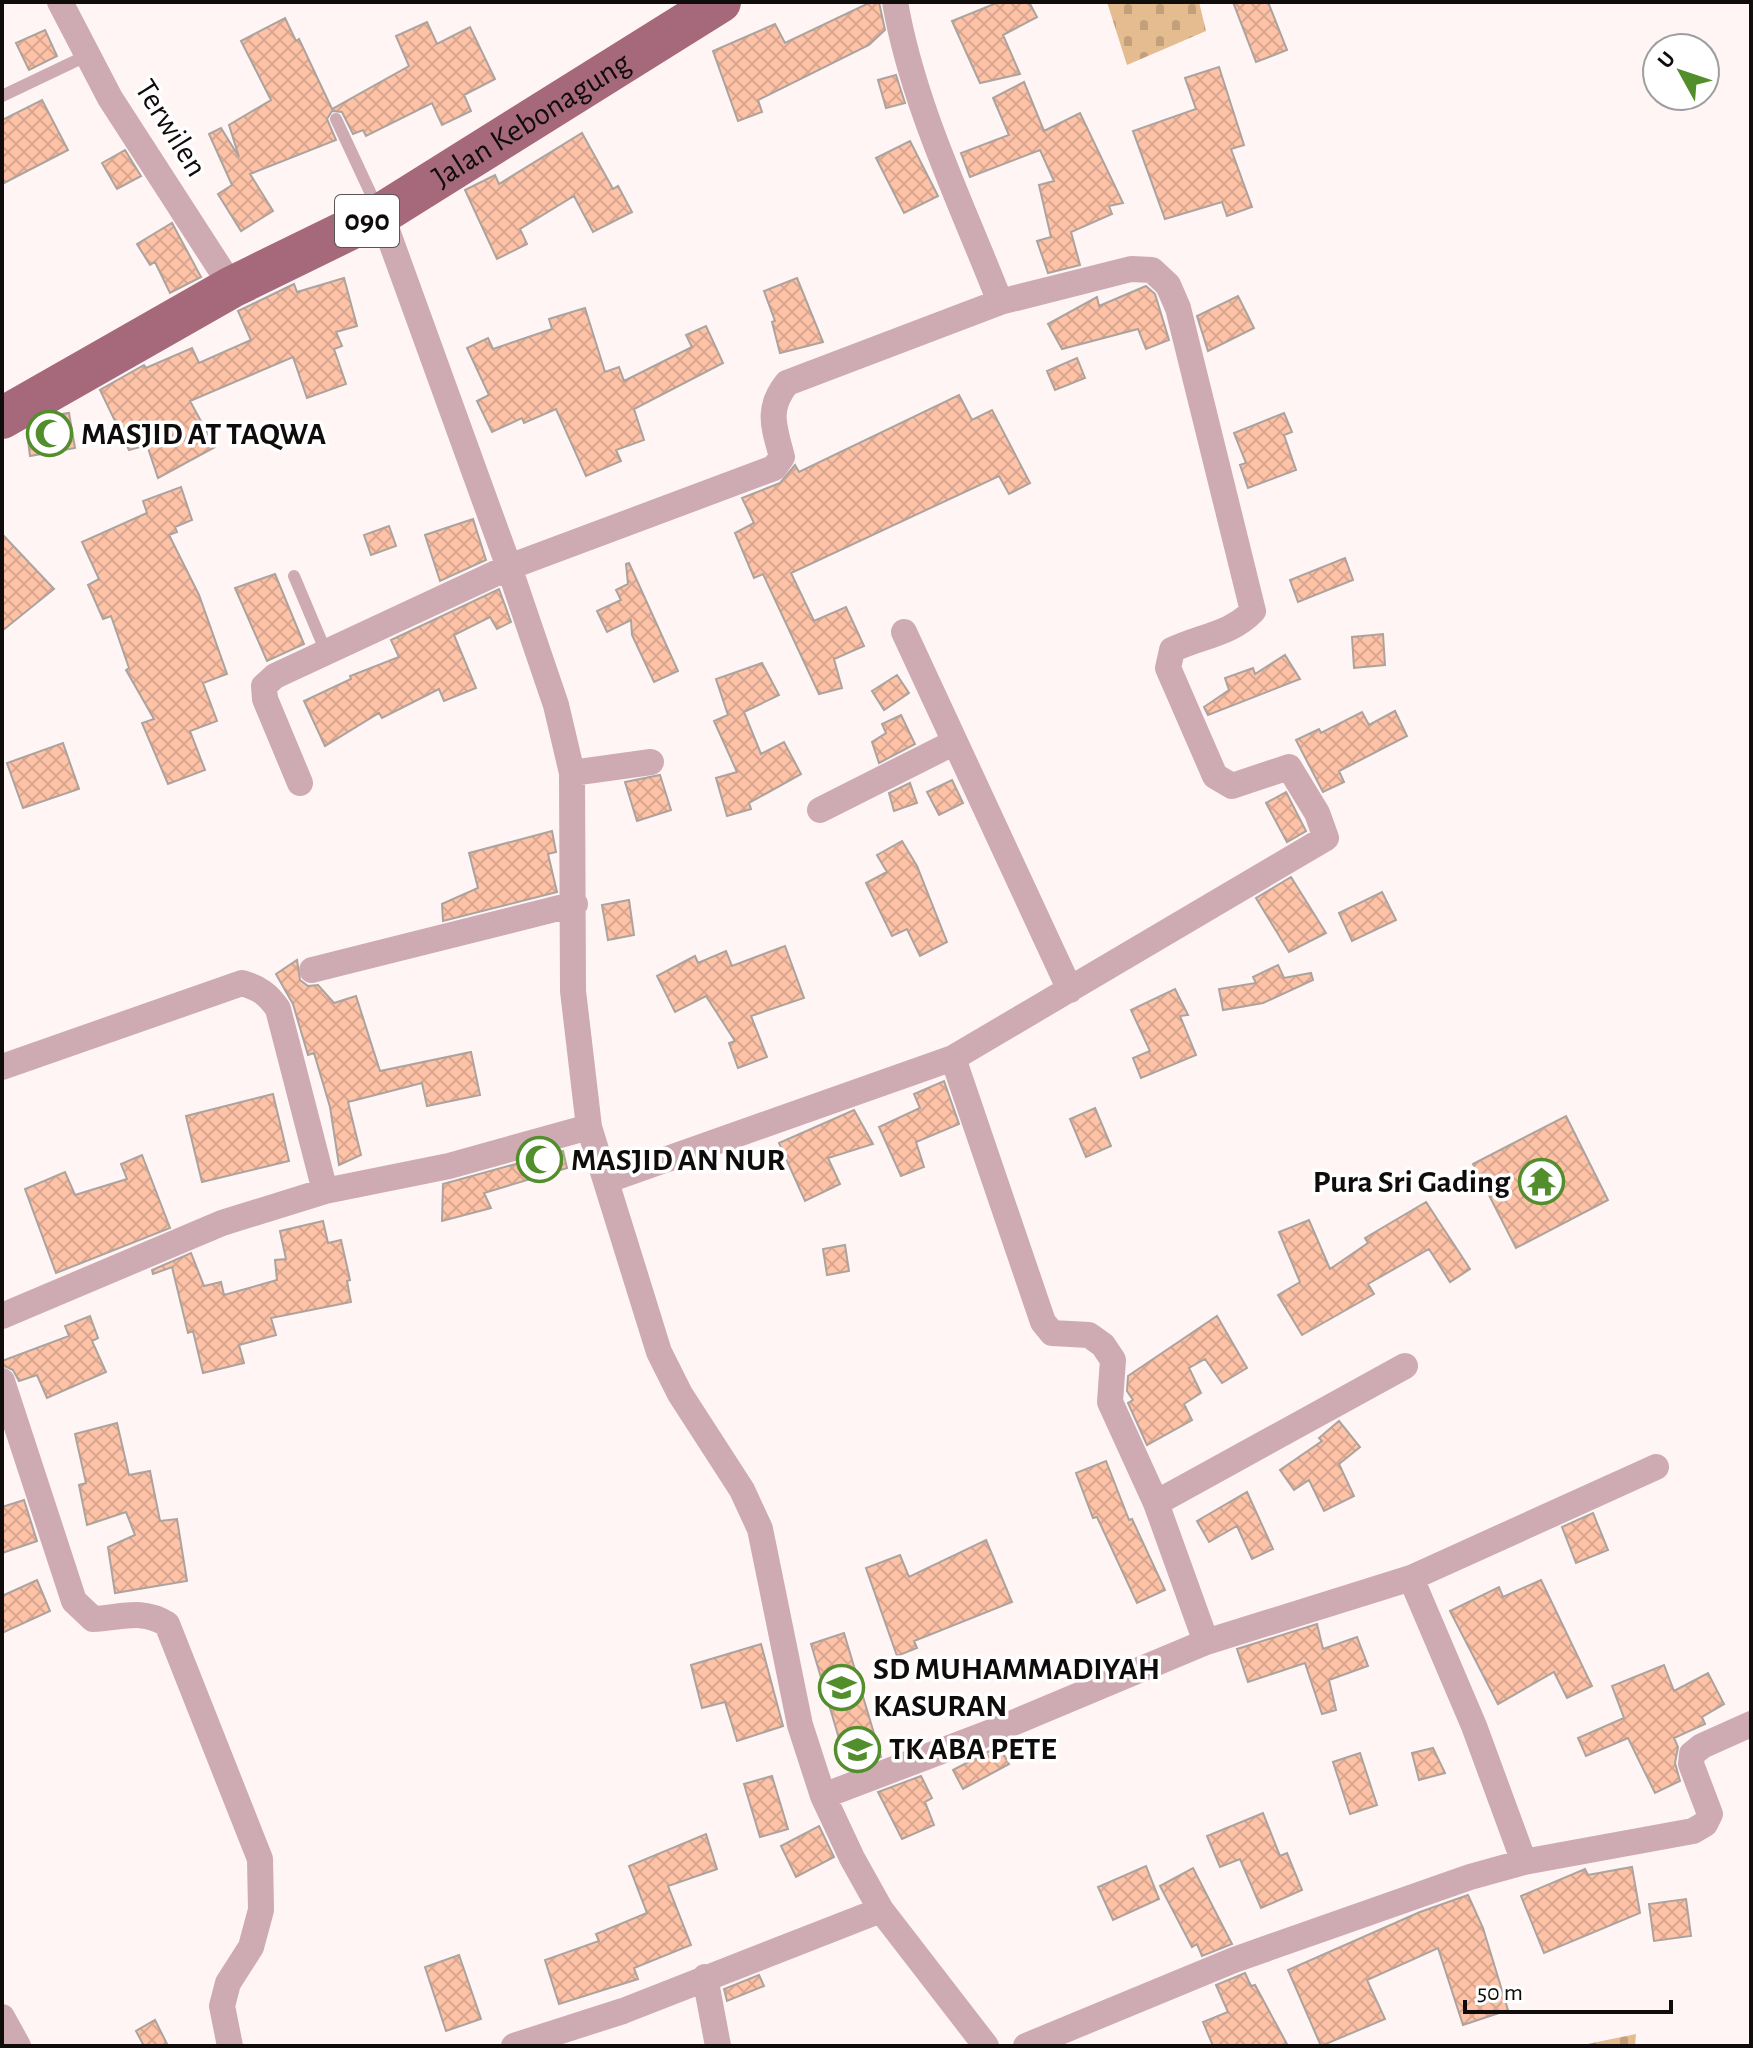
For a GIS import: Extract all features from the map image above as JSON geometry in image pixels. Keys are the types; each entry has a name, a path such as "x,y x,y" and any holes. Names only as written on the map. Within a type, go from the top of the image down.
{"main road":[{"name":"Jalan Kebonagung","path":"2,418 232,287 381,214 720,2"}],"street":[{"name":"Terwilen","path":"60,2 110,98 232,287"},
{"path":"895,2 903,53 921,106 1000,302"},
{"path":"381,214 556,705 572,773 573,991 589,1127 659,1352 680,1394 742,1490 760,1529 791,1688 823,1796 881,1910 986,2046"},
{"path":"300,783 265,699 264,686 275,676 509,567 774,468 782,457 773,412 775,398 787,383 1000,302 1131,269 1152,270 1168,285 1178,308 1253,611 1243,622 1210,639 1189,641 1172,650 1168,668 1215,776 1232,786 1289,767 1301,782 1327,834 953,1058 608,1180"},
{"path":"904,632 1070,990"},
{"path":"820,810 955,742"},
{"path":"572,773 651,762"},
{"path":"312,970 575,904"},
{"path":"2,1067 242,983 255,987 269,995 278,1009 325,1191"},
{"path":"953,1058 1043,1322 1052,1333 1089,1335 1103,1345 1113,1360 1110,1402 1156,1503 1206,1642"},
{"path":"2,1316 49,1299 176,1240 325,1191 449,1166 589,1127"},
{"path":"1156,1503 1405,1366"},
{"path":"2,1381 74,1601 93,1619 131,1613 152,1614 167,1624 260,1859 257,1922 251,1947 228,1983 222,2006 230,2046"},
{"path":"823,1796 989,1733 1206,1642 1411,1578 1656,1467"},
{"path":"1411,1578 1474,1726 1524,1862"},
{"path":"1026,2046 1234,1960 1470,1877 1524,1862 1693,1831 1705,1824 1710,1814 1691,1764 1692,1754 1702,1746 1751,1724"},
{"path":"514,2046 623,2011 881,1910"},
{"path":"705,1977 718,2046"},
{"path":"2,2017 18,2046"}],"lane":[{"path":"2,96 88,55"},
{"path":"336,119 381,214"},
{"path":"294,576 326,652"}],"green space":[{"path":"1107,2 1199,2 1206,31 1127,65"},
{"path":"1636,2034 1635,2046 1578,2046"}],"building":[{"path":"871,2 879,2 885,30 869,45 758,100 762,112 738,121 713,51 775,24 785,43"},
{"path":"999,2 1029,2 1037,17 1003,35 1020,74 980,83 952,21"},
{"path":"1233,2 1268,2 1287,50 1256,62"},
{"path":"285,18 296,41 299,39 332,109 409,66 396,36 427,22 437,44 470,27 495,79 464,95 471,111 442,125 432,103 366,136 363,130 353,134 342,112 332,111 327,119 336,140 250,174 273,211 241,231 218,194 232,185 209,134 221,128 239,157 229,125 271,100 241,41"},
{"path":"45,30 57,56 29,70 16,43"},
{"path":"1219,67 1244,145 1231,149 1252,207 1227,216 1222,202 1165,219 1133,131 1196,109 1185,78"},
{"path":"896,75 905,103 886,108 878,80"},
{"path":"1024,82 1044,131 1080,113 1123,203 1109,206 1112,214 1071,232 1080,265 1048,273 1037,241 1051,237 1039,185 1054,181 1040,150 970,177 961,153 1009,135 993,98"},
{"path":"42,100 68,150 2,184 2,120"},
{"path":"582,133 613,189 618,186 632,212 593,232 574,196 520,229 527,244 497,259 465,190 495,175 499,184"},
{"path":"910,141 938,196 904,213 876,158"},
{"path":"125,150 141,176 117,189 102,163"},
{"path":"172,223 201,277 170,293 155,262 150,265 137,244"},
{"path":"344,278 357,326 336,332 342,346 334,349 346,384 307,398 293,357 190,401 215,447 158,478 147,445 129,450 100,390 144,365 146,368 192,348 199,363 251,340 238,311 294,284 297,292"},
{"path":"797,278 823,342 780,353 772,322 775,321 764,291"},
{"path":"1146,286 1155,294 1169,340 1146,349 1138,329 1062,349 1048,324 1097,297 1099,306"},
{"path":"1238,296 1254,328 1208,351 1197,316"},
{"path":"585,308 605,372 619,367 624,381 692,347 686,335 706,326 723,363 634,409 644,440 616,450 621,461 586,476 556,409 524,423 522,418 492,432 477,401 489,395 467,348 488,338 493,349 552,329 549,319"},
{"path":"1077,358 1085,378 1055,390 1047,371"},
{"path":"959,395 972,420 992,410 1030,483 1009,494 999,476 791,573 814,621 846,607 864,646 834,659 842,688 819,694 763,574 754,578 735,533 754,523 742,498 780,483 795,465 799,472"},
{"name":"MASJID AT TAQWA","path":"69,413 75,448 30,456 27,432 55,415"},
{"path":"1284,413 1292,432 1284,435 1296,470 1248,488 1240,465 1246,463 1234,433"},
{"path":"181,487 192,520 175,527 177,532 169,535 199,595 227,674 203,683 217,721 190,731 205,770 168,784 142,723 154,719 126,670 129,668 111,616 103,619 88,585 99,579 82,542 147,513 143,501"},
{"path":"473,519 486,560 440,581 425,535"},
{"path":"389,526 396,546 371,555 364,535"},
{"path":"2,534 54,589 2,631"},
{"path":"1345,558 1353,580 1298,602 1290,580"},
{"path":"629,563 678,671 654,682 632,635 631,620 607,632 597,611 621,600 616,590 628,584 626,564"},
{"path":"275,574 304,644 267,661 235,588"},
{"path":"499,589 511,622 497,629 490,617 454,635 476,688 444,701 439,689 382,718 379,713 325,746 304,701 351,679 350,676 399,657 391,640"},
{"path":"1383,634 1385,665 1354,668 1352,637"},
{"path":"1285,655 1300,679 1208,715 1204,707 1229,690 1225,678 1253,668 1255,674"},
{"path":"762,663 779,695 744,712 761,754 784,742 801,774 749,803 751,809 727,816 716,778 737,772 714,721 728,715 716,679"},
{"path":"897,675 909,693 884,710 872,691"},
{"path":"1395,711 1407,736 1339,771 1344,782 1323,792 1296,740 1319,729 1321,733 1362,712 1369,725"},
{"path":"901,715 915,744 879,763 872,742 886,733 882,724"},
{"path":"63,743 79,789 23,808 7,763"},
{"path":"660,775 671,810 637,821 625,782"},
{"path":"952,780 963,803 939,815 927,792"},
{"path":"910,783 917,803 894,811 889,793"},
{"path":"1286,792 1306,831 1287,842 1266,803"},
{"path":"552,831 556,852 548,854 557,892 443,921 442,904 478,888 469,853"},
{"path":"902,841 917,866 947,942 920,956 907,929 892,936 866,883 887,872 877,855"},
{"path":"1291,877 1326,933 1289,952 1256,898"},
{"path":"1382,892 1396,920 1352,941 1339,913"},
{"path":"629,900 634,935 608,940 602,905"},
{"path":"785,946 804,998 751,1016 767,1057 738,1068 729,1043 735,1041 706,996 675,1012 657,976 695,956 698,963 726,951 732,966"},
{"path":"297,960 300,980 308,986 318,985 334,1003 356,996 380,1071 471,1052 480,1095 427,1106 422,1083 348,1102 361,1155 339,1165 330,1107 314,1053 308,1055 293,1004 276,974"},
{"path":"1278,965 1284,978 1311,973 1313,980 1263,1003 1223,1010 1219,989 1256,983 1253,977"},
{"path":"1175,989 1188,1015 1180,1016 1196,1055 1141,1078 1133,1058 1150,1051 1131,1010"},
{"path":"944,1081 959,1124 916,1142 924,1167 901,1176 879,1127 920,1108 914,1094"},
{"path":"273,1094 289,1161 202,1182 186,1116"},
{"path":"1095,1108 1111,1146 1086,1157 1070,1119"},
{"path":"854,1110 873,1144 828,1158 840,1184 805,1201 779,1143"},
{"name":"Pura Sri Gading","path":"1566,1116 1608,1200 1516,1248 1473,1164"},
{"path":"563,1151 567,1168 484,1193 491,1208 442,1221 443,1184"},
{"path":"142,1155 170,1228 56,1273 25,1189 65,1172 75,1195 127,1179 121,1164"},
{"path":"1426,1202 1470,1269 1450,1282 1429,1249 1368,1284 1374,1294 1302,1335 1278,1295 1300,1282 1279,1232 1309,1220 1330,1269 1368,1243 1365,1238"},
{"path":"323,1221 328,1243 341,1240 350,1280 347,1281 351,1302 271,1318 276,1335 239,1345 244,1363 203,1373 193,1331 188,1333 172,1267 153,1274 152,1270 191,1253 204,1286 221,1282 224,1295 277,1280 275,1260 286,1259 280,1231"},
{"path":"845,1245 849,1271 827,1275 823,1249"},
{"path":"90,1316 98,1338 92,1341 106,1372 47,1398 37,1375 19,1381 13,1370 2,1365 2,1361 69,1336 65,1326"},
{"path":"1217,1316 1247,1368 1222,1383 1205,1359 1189,1368 1201,1393 1184,1404 1192,1420 1147,1445 1128,1403 1133,1400 1127,1391 1128,1376"},
{"path":"1339,1421 1360,1447 1339,1464 1354,1496 1324,1511 1309,1480 1294,1490 1280,1470 1322,1441 1319,1438"},
{"path":"117,1423 129,1475 150,1471 160,1521 177,1519 187,1581 115,1593 108,1547 135,1535 126,1512 87,1525 79,1485 86,1483 75,1434"},
{"path":"1106,1461 1129,1520 1132,1519 1165,1590 1137,1603 1097,1517 1093,1518 1076,1473"},
{"path":"1247,1492 1273,1549 1252,1559 1237,1526 1209,1542 1197,1521"},
{"path":"24,1500 37,1541 2,1553 2,1507"},
{"path":"1593,1513 1608,1550 1576,1563 1562,1527"},
{"path":"986,1540 1012,1602 914,1641 917,1648 897,1656 866,1568 900,1555 909,1577"},
{"path":"37,1580 50,1611 2,1633 2,1596"},
{"path":"1541,1580 1592,1686 1567,1698 1554,1672 1498,1704 1450,1611 1499,1587 1503,1597"},
{"path":"1317,1624 1323,1649 1357,1637 1368,1666 1329,1680 1336,1710 1322,1714 1305,1663 1248,1682 1237,1649"},
{"name":"SD MUHAMMADIYAH KASURAN","path":"844,1633 881,1757 863,1764 860,1757 846,1762 811,1644"},
{"path":"761,1644 783,1726 737,1741 725,1702 702,1708 691,1665"},
{"path":"1664,1665 1674,1691 1708,1673 1724,1704 1702,1717 1705,1724 1674,1738 1678,1747 1675,1763 1680,1781 1655,1793 1628,1738 1586,1756 1578,1738 1624,1718 1612,1686"},
{"path":"999,1746 1009,1764 963,1789 953,1770"},
{"path":"1433,1748 1445,1773 1419,1780 1412,1753"},
{"path":"1360,1753 1377,1805 1350,1814 1333,1762"},
{"path":"772,1776 788,1829 760,1837 744,1784"},
{"path":"921,1776 932,1798 925,1802 934,1825 902,1839 878,1792"},
{"path":"1263,1813 1280,1856 1287,1853 1302,1890 1261,1908 1240,1859 1220,1867 1207,1836"},
{"path":"819,1826 834,1857 796,1877 781,1846"},
{"path":"706,1834 717,1869 668,1886 691,1945 634,1968 638,1979 559,2004 545,1960 599,1941 596,1934 647,1913 629,1866"},
{"path":"1146,1866 1159,1899 1113,1920 1098,1887"},
{"path":"1632,1867 1640,1913 1544,1953 1521,1896 1585,1869 1588,1875"},
{"path":"1193,1868 1232,1944 1202,1956 1197,1944 1192,1947 1160,1886"},
{"path":"1468,1895 1483,1928 1508,2010 1463,2025 1438,1948 1367,1980 1385,2019 1321,2046 1288,1970 1420,1912"},
{"path":"1686,1899 1691,1936 1654,1941 1649,1904"},
{"path":"459,1955 481,2019 446,2031 425,1967"},
{"path":"1245,1973 1251,1986 1255,1985 1288,2046 1213,2046 1203,2022 1228,2012 1216,1985"},
{"path":"759,1975 764,1986 727,2001 724,1989"},
{"path":"155,2020 168,2046 144,2046 136,2031"}],"place":[{"name":"MASJID AT TAQWA","path":"50,434"},
{"name":"MASJID AN NUR","path":"540,1160"},
{"name":"Pura Sri Gading","path":"1541,1182"},
{"name":"SD MUHAMMADIYAH KASURAN","path":"842,1687"},
{"name":"TK ABA PETE","path":"858,1749"}]}
